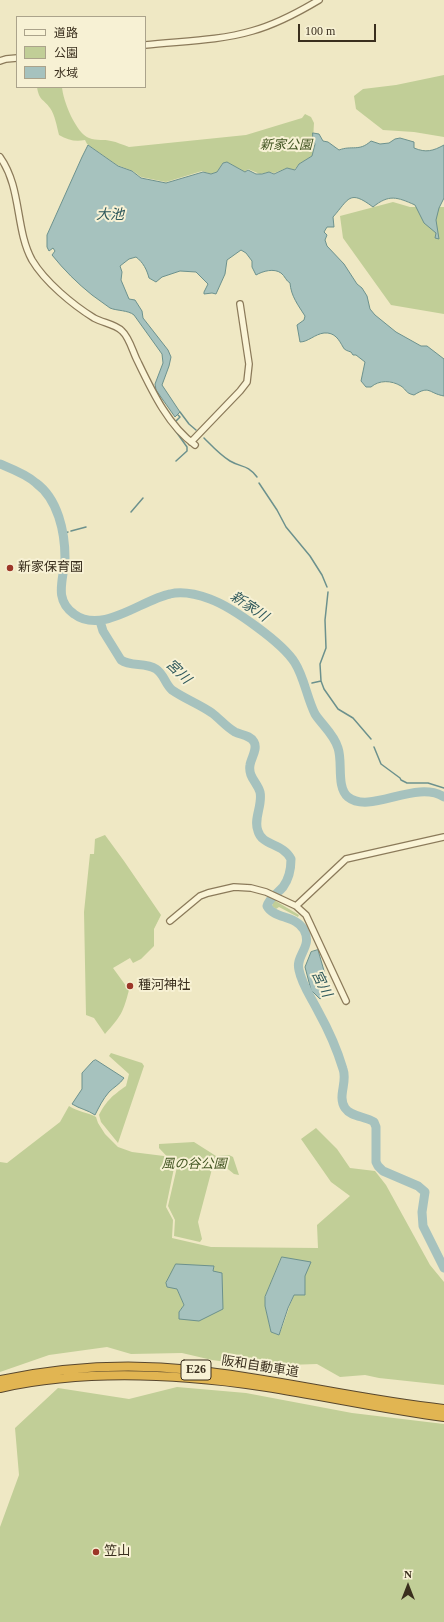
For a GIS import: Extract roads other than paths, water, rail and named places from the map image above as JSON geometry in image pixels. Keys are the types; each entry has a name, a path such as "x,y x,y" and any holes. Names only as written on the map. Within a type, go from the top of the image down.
{"highway":[{"name":"阪和自動車道","path":"0,1380 68,1370 162,1368 227,1374 390,1405 444,1417"},
{"name":"阪和自動車道","path":"0,1388 68,1378 160,1376 247,1385 390,1405 444,1408"}],"street":[{"path":"146,45 236,35 252,31 275,22 319,0"},
{"path":"0,61 16,58"},
{"path":"0,157 12,180 26,244 33,261 53,285 77,306 94,318 122,331 150,388 174,422 193,443 247,382 249,364 240,304"},
{"path":"296,906 346,859 444,837"},
{"path":"170,921 200,896 208,893 234,888 251,888 266,892 296,906 306,915 346,1001"}],"water":[{"name":"大池","path":"313,133 319,134 323,141 328,142 339,150 363,146 371,141 380,144 389,143 400,138 414,142 414,148 426,151 436,149 444,145 444,198 439,208 436,220 439,239 435,238 436,233 424,223 415,205 393,198 384,200 373,207 359,198 350,198 333,217 334,227 327,227 324,232 327,235 325,240 327,246 344,264 357,284 362,288 367,296 370,309 375,315 396,332 421,346 427,346 444,359 444,396 426,390 414,395 401,386 389,382 381,382 371,387 366,387 361,381 365,362 356,355 353,355 351,352 344,349 334,335 324,333 300,342 297,325 304,320 305,316 293,296 290,283 278,271 265,271 256,275 252,267 252,261 246,253 241,250 227,260 225,274 216,294 204,294 208,284 196,272 180,271 162,277 156,282 149,278 141,261 136,257 129,259 120,266 122,272 121,280 129,299 135,300 142,311 143,318 168,350 171,357 162,385 180,412 175,417 156,390 155,384 163,363 162,354 134,315 129,312 110,308 92,295 71,276 52,255 55,251 53,248 49,251 47,247 47,235 82,157 88,145 118,166 132,171 141,178 166,183 203,172 211,174 217,172 223,163 227,162 245,172 248,170 256,174 269,172 274,174 287,168 295,170 299,164 312,156 315,144 313,140"},
{"path":"318,950 329,988 326,994 320,999 311,990 305,967 311,952"},
{"path":"96,1060 124,1078 107,1095 95,1115 72,1104 82,1089 82,1073 93,1061"},
{"path":"282,1257 311,1262 305,1276 305,1295 294,1295 279,1335 271,1332 265,1306 265,1297"},
{"path":"176,1264 214,1266 213,1271 222,1273 223,1309 199,1321 179,1319 179,1312 184,1305 177,1289 167,1287 166,1283"}],"waterway":[{"path":"180,412 189,424 196,430"},
{"path":"175,422 180,417 178,415"},
{"path":"172,426 187,447 187,451 176,461"},
{"path":"204,438 226,459 247,468 257,477"},
{"name":"新家川","path":"0,464 19,472 32,480 44,490 55,507 62,527 65,548 61,588 62,595 64,602 74,614 85,619 97,621 122,614 159,597 175,593 196,595 219,603 243,617 269,636 289,655 295,663 301,675 315,714 331,734 338,748 342,787 344,793 348,797 357,801 368,802 420,792 433,793 444,797"},
{"path":"259,483 277,510 286,527 310,556 322,575 327,587"},
{"path":"131,512 143,498"},
{"path":"71,531 86,527"},
{"name":"新家川","path":"63,534 68,532"},
{"path":"328,592 325,620 326,648 320,664 321,681 324,689 338,709 353,718 371,739"},
{"name":"宮川","path":"100,621 103,631 121,660 156,669 172,690 215,715 232,730 248,737 254,742 255,751 251,762 250,773 259,788 261,797 257,822 258,831 260,836 283,850 291,859 287,881 270,900 267,906 275,913 296,922 304,930 306,941 298,965 300,975 304,986 329,1032 341,1062 344,1074 342,1099 345,1108 354,1115 374,1122 376,1127 376,1162 378,1166 383,1171 418,1186 425,1192 422,1212 423,1226 444,1268"},
{"path":"312,683 321,681"},
{"name":"新家川","path":"304,686 308,685"},
{"path":"374,747 381,764 401,780 407,783 428,783 444,788"}],"place":[{"name":"新家保育園","path":"10,568"},
{"name":"種河神社","path":"130,986"},
{"name":"笠山","path":"96,1552"}],"park label":[{"name":"新家公園","path":"286,146"},
{"name":"風の谷公園","path":"194,1165"}]}
